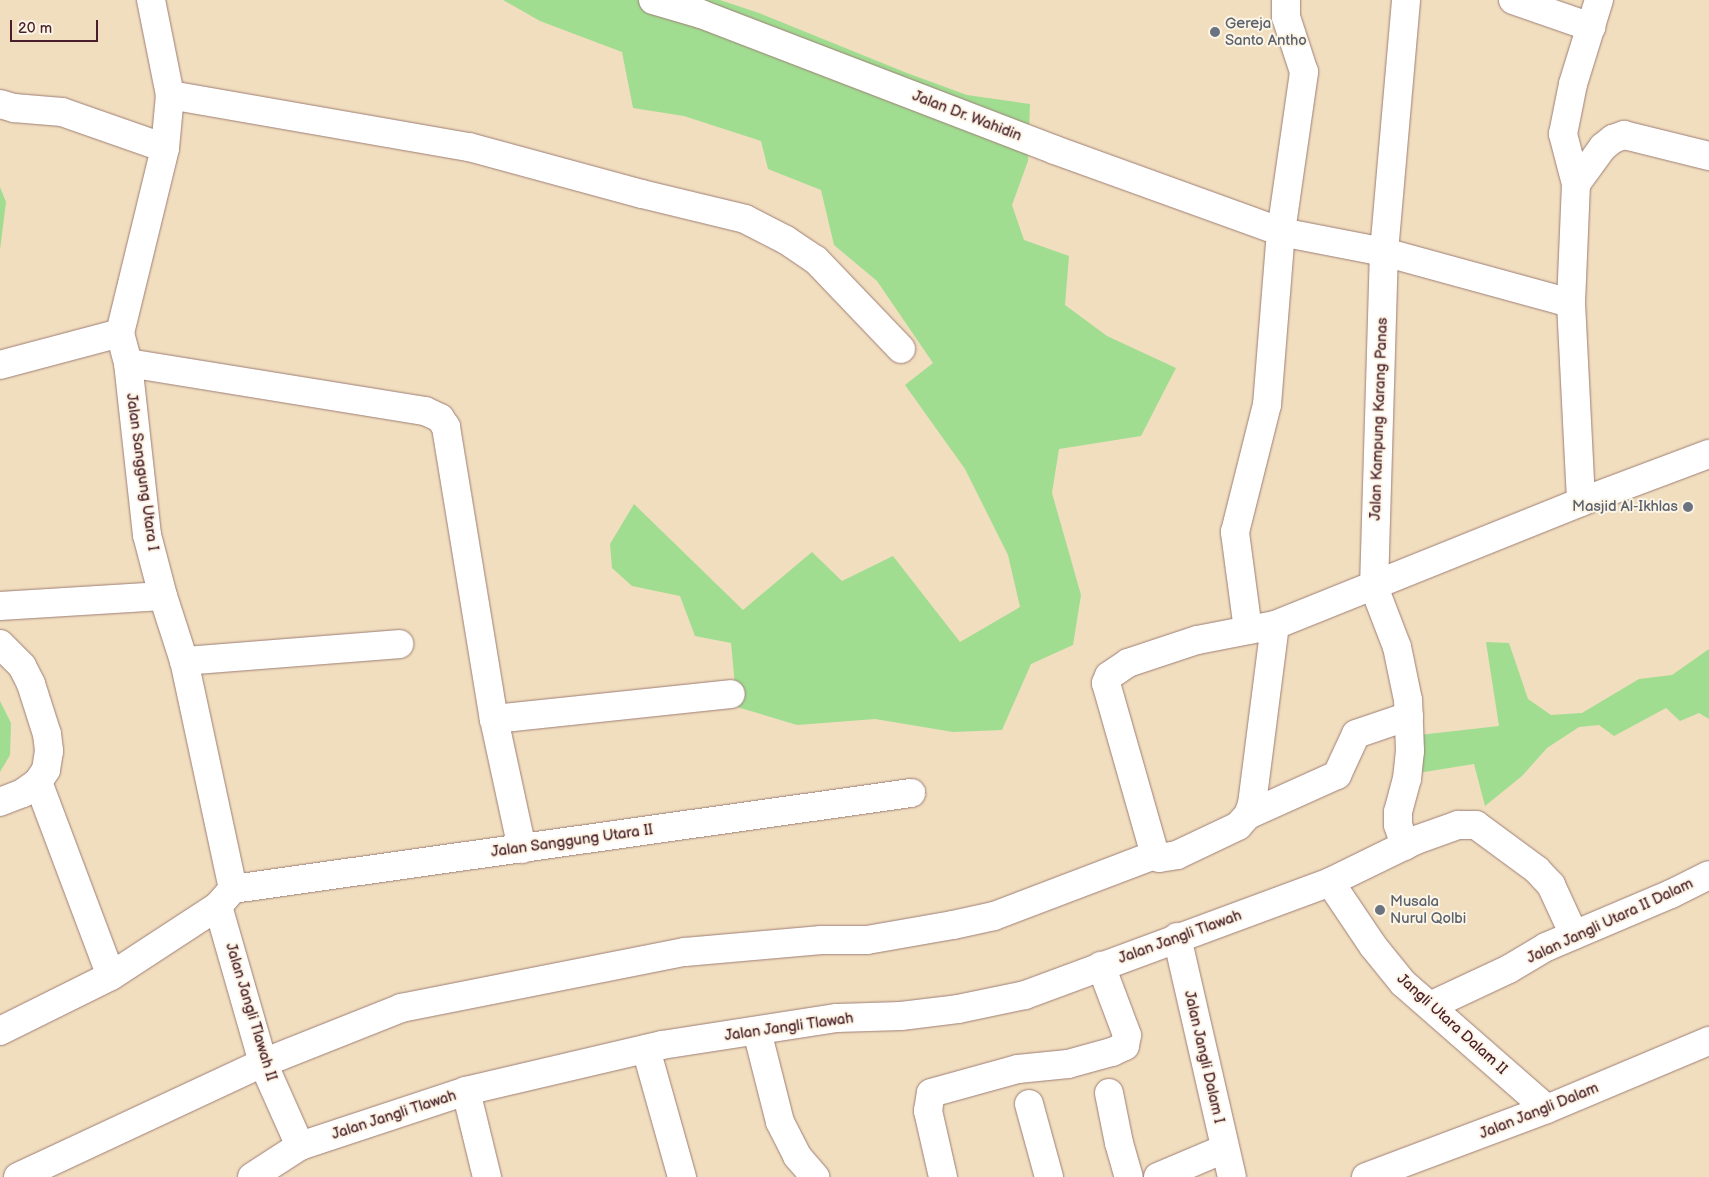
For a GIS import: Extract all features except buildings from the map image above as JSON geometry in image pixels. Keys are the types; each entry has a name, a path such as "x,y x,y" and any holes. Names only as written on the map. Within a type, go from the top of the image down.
{"street":[{"name":"Jalan Sanggung Utara I","path":"151,0 170,95 165,148 120,333 128,363 147,536 163,596 184,660 226,898"},
{"name":"Jalan Dr. Wahidin","path":"654,0 701,14 1055,150 1281,232"},
{"path":"1248,630 1235,532 1267,405 1281,232 1304,72 1286,17 1286,0"},
{"name":"Jalan Kampung Karang Panas","path":"1374,587 1384,252 1406,0"},
{"path":"1513,0 1591,27"},
{"path":"1581,502 1571,303 1576,184 1563,134 1573,84 1599,0"},
{"path":"170,95 469,147 642,194 745,219 786,240 816,260 900,349"},
{"path":"0,104 14,108 62,112 165,148"},
{"path":"1576,184 1603,147 1613,139 1624,135 1709,156"},
{"path":"1281,232 1384,252 1571,303"},
{"path":"0,365 120,333"},
{"path":"128,363 425,410 440,418 450,437 494,719 522,849"},
{"path":"1155,855 1106,683 1109,676 1128,663 1197,640 1275,625 1374,587 1581,502 1709,454"},
{"path":"1374,587 1397,647 1409,716 1410,751 1407,779 1398,812 1398,825 1405,846"},
{"path":"0,606 163,596"},
{"path":"18,1177 263,1063 401,1008 685,952 821,940 868,940 952,925 994,916 1155,855 1166,858 1177,855 1238,826 1248,815 1252,804 1275,625"},
{"path":"0,644 22,666 38,700 49,751 46,770 38,782 24,793 0,802"},
{"path":"184,660 399,644"},
{"path":"494,719 731,694"},
{"path":"1248,815 1336,775 1356,734 1409,716"},
{"path":"38,782 111,976"},
{"name":"Jalan Sanggung Utara II","path":"226,898 522,849 911,793"},
{"name":"Jalan Jangli Tlawah","path":"300,1146 466,1091 646,1049 837,1018 901,1016 991,1004 1025,995 1177,937 1330,882 1416,840 1458,825 1476,826 1537,870 1551,885 1574,935"},
{"name":"Jalan Jangli Utara II Dalam","path":"1430,1006 1509,969 1546,947 1709,875"},
{"name":"Jangli Utara Dalam II","path":"1330,882 1373,946 1404,983 1547,1110"},
{"path":"0,1031 111,976 226,898"},
{"name":"Jalan Jangli Tlawah II","path":"226,898 263,1063 300,1146"},
{"name":"Jalan Jangli Dalam I","path":"1177,937 1224,1149 1232,1177"},
{"path":"943,1177 928,1111 931,1093 1018,1069 1068,1064 1112,1052 1125,1046 1127,1036 1101,966"},
{"path":"756,1031 780,1122 797,1156 815,1177"},
{"name":"Jalan Jangli Dalam","path":"1366,1177 1547,1110 1709,1041"},
{"path":"646,1049 682,1177"},
{"path":"466,1091 487,1177"},
{"path":"1109,1093 1118,1143 1129,1177"},
{"path":"1029,1104 1049,1177"},
{"path":"252,1177 300,1146"},
{"path":"1158,1177 1224,1149"}],"green space":[{"path":"503,0 720,0 759,13 907,73 967,95 1030,104 1028,161 1012,205 1024,240 1069,256 1065,305 1107,336 1176,368 1141,436 1059,449 1052,493 1081,595 1073,645 1031,664 1002,730 953,732 875,719 797,725 737,707 731,643 695,636 680,596 632,586 612,568 610,544 634,504 743,610 812,552 842,581 893,556 960,642 1020,607 1008,555 965,469 905,385 933,363 877,281 834,245 821,190 768,169 761,141 684,116 633,108 622,52 540,21"},
{"path":"0,187 6,202 0,250"},
{"path":"1486,642 1509,643 1528,699 1551,715 1582,713 1639,679 1672,675 1709,649 1709,719 1699,713 1680,721 1666,708 1614,736 1599,725 1579,727 1547,748 1522,776 1485,806 1474,764 1418,773 1419,735 1499,726"},
{"path":"0,701 11,723 10,755 0,772"}],"place":[{"name":"Gereja Santo Antho","path":"1215,32"},
{"name":"Masjid Al-Ikhlas","path":"1688,507"},
{"name":"Musala Nurul Qolbi","path":"1380,910"}]}
